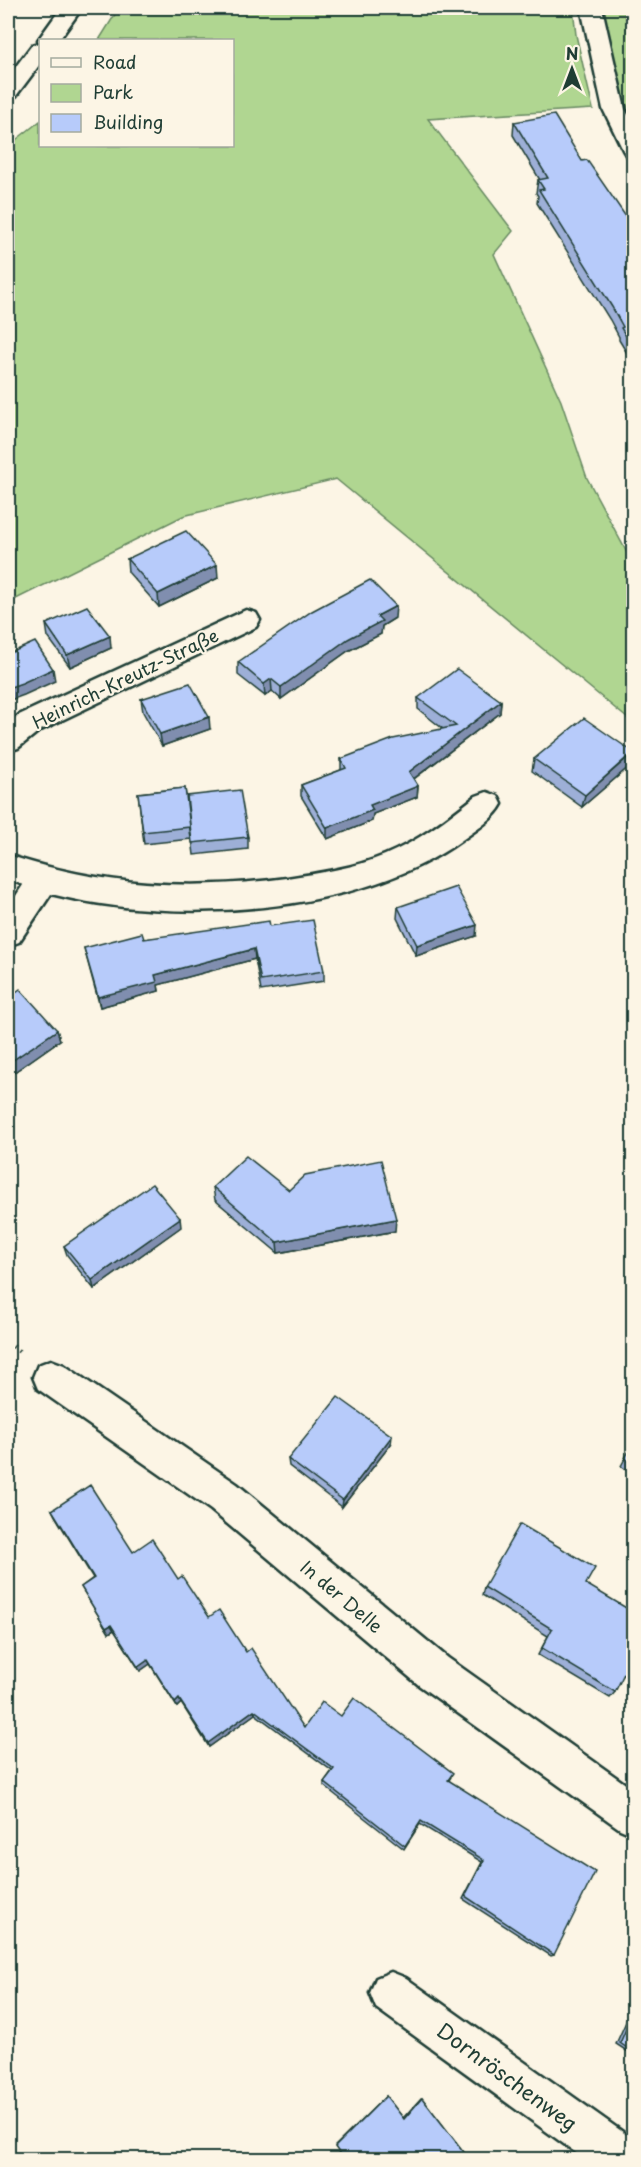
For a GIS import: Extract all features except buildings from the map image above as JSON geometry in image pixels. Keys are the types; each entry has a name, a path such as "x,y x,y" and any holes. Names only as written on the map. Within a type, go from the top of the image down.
{"street":[{"path":"50,39 71,8"},
{"path":"591,8 614,109 633,150"},
{"path":"8,91 39,51"},
{"name":"Heinrich-Kreutz-Straße","path":"8,740 29,723 246,620"},
{"path":"8,867 43,881 109,894 184,900 309,888 361,875 412,857 452,832 487,804"},
{"path":"8,933 43,881"},
{"name":"In der Delle","path":"51,1377 224,1497 434,1672 633,1815"},
{"name":"Dornröschenweg","path":"392,1994 624,2160"}],"green space":[{"path":"119,8 573,8 576,35 593,109 428,119 513,231 494,254 561,401 587,478 633,564 633,723 336,479 183,516 8,603 8,146 39,122 39,147 234,147 234,39 100,39"},
{"path":"601,8 633,8 633,119 625,101"}]}
